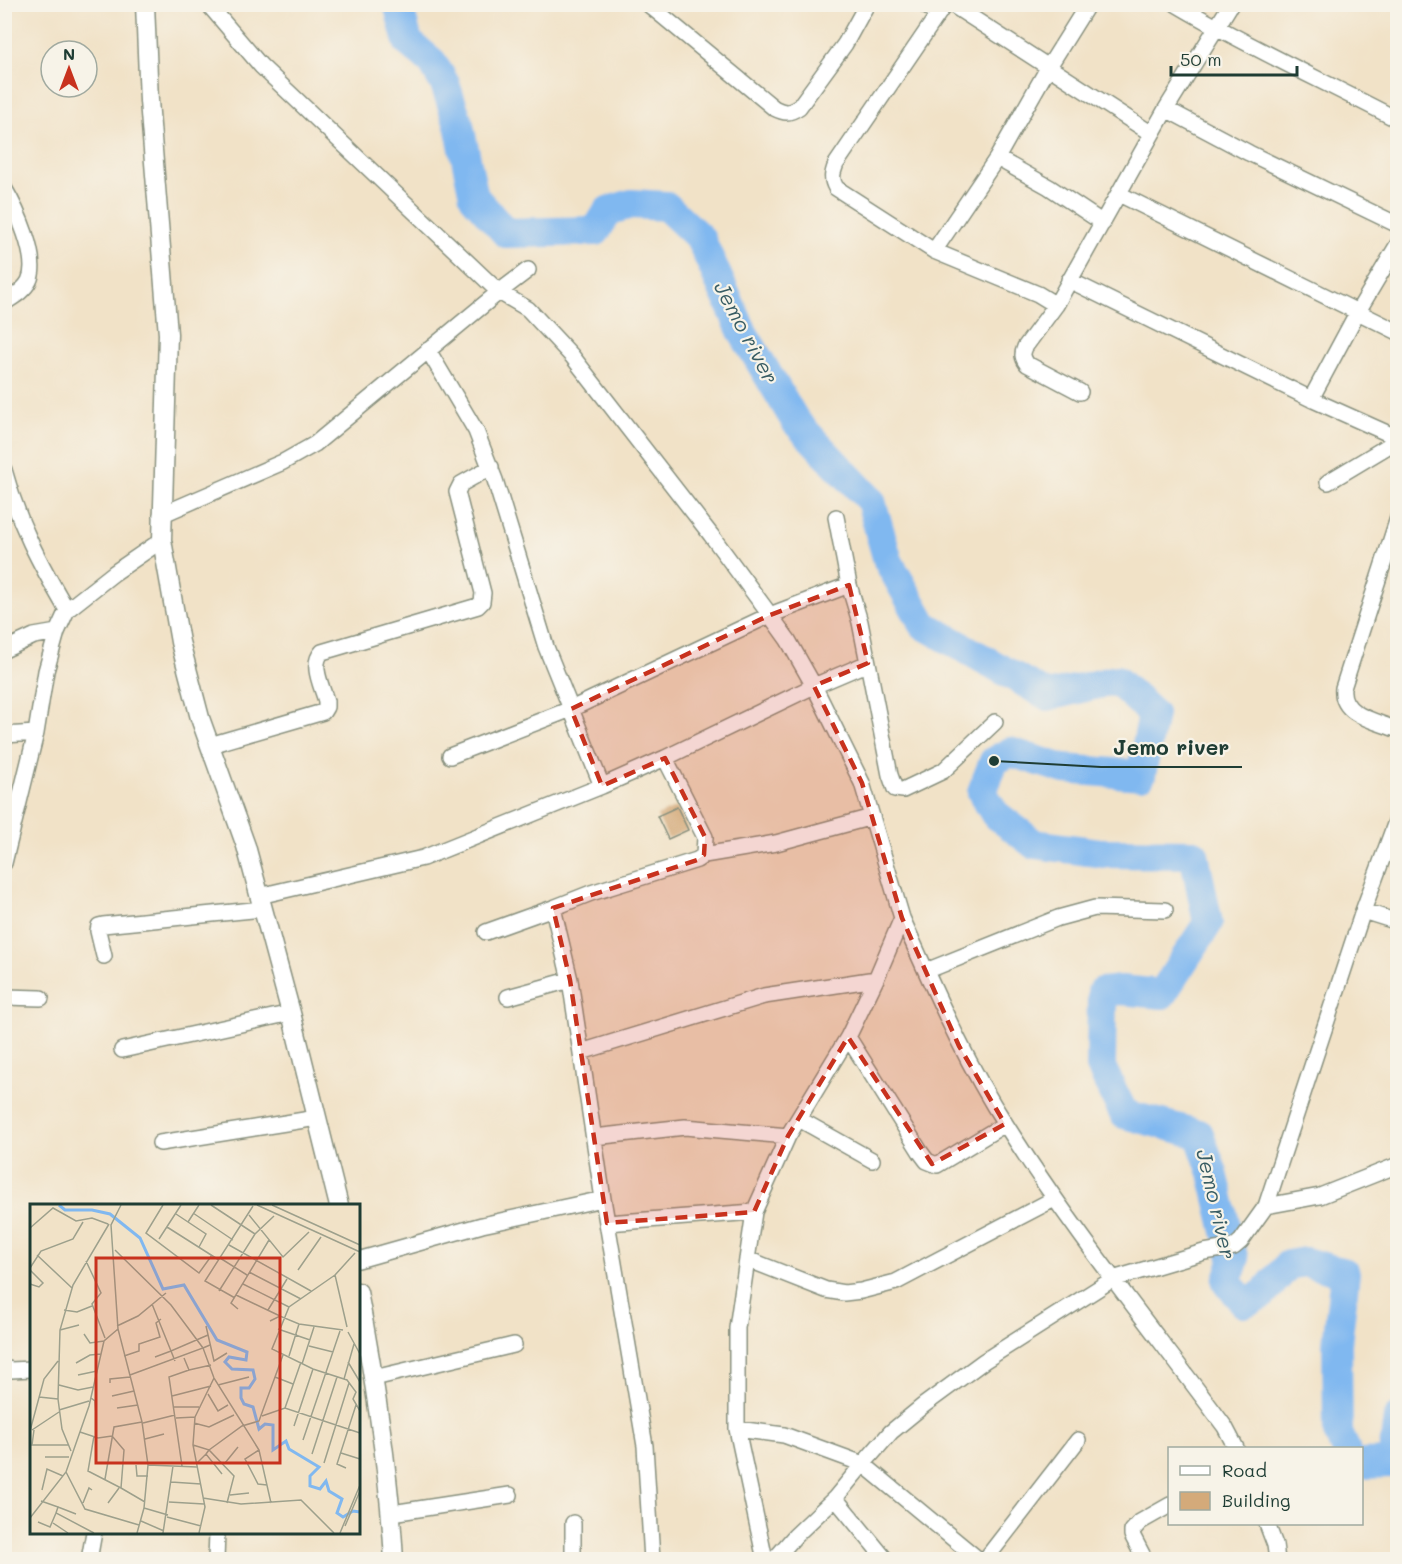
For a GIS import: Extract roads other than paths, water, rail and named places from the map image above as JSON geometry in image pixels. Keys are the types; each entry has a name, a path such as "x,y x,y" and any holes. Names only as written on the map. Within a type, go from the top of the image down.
{"street":[{"path":"145,4 149,101 168,334 162,540 180,642 200,718 246,846 338,1204"},
{"path":"208,4 261,66 499,292 528,309 572,356 711,535 788,640 814,686 862,783 902,918 959,1046 1005,1124 1054,1199 1151,1326 1218,1418 1235,1447"},
{"path":"648,4 774,108 784,113 799,107 845,44 867,4"},
{"path":"923,4 945,8 1048,68 1152,134"},
{"path":"934,251 997,159 1048,68 1088,4"},
{"path":"1176,4 1217,29 1398,120"},
{"path":"1080,392 1027,363 1022,354 1025,346 1056,305 1166,109 1231,4"},
{"path":"945,8 836,164 832,176 836,188 934,251 1038,294 1056,305"},
{"path":"1166,109 1249,153 1398,225"},
{"path":"997,159 1049,187 1103,223"},
{"path":"4,188 14,205 33,263 31,278 26,286 4,303"},
{"path":"1119,194 1398,332"},
{"path":"1311,399 1357,313 1398,244"},
{"path":"161,515 283,462 315,444 528,270"},
{"path":"1069,280 1311,399 1398,439"},
{"path":"428,350 476,431 490,467 546,647 602,786"},
{"path":"1328,482 1398,439"},
{"path":"210,745 323,712 326,701 316,666 317,657 322,652 389,634 478,606 483,602 483,593 457,492 461,484 490,467"},
{"path":"4,470 25,535 67,610"},
{"path":"836,517 849,585 860,622 890,775 895,789 903,790 942,771 995,722"},
{"path":"1398,518 1393,542 1343,688 1342,697 1348,709 1398,730"},
{"path":"5,862 36,733 46,671 57,632 67,610 114,573 162,540"},
{"path":"450,756 571,709 770,615 849,585"},
{"path":"4,650 34,636 57,632"},
{"path":"104,956 98,932 99,926 103,924 261,903 423,858 665,759 814,686 868,663"},
{"path":"4,735 36,733"},
{"path":"665,759 705,837 704,855"},
{"path":"774,1560 795,1536 835,1498 891,1432 984,1361 1113,1279 1204,1252 1234,1246 1241,1241 1266,1206 1398,816"},
{"path":"486,932 591,893 697,860 704,855 776,843 872,817"},
{"path":"553,908 570,980 603,1199 645,1446 652,1560"},
{"path":"926,971 1058,918 1095,908 1165,910"},
{"path":"1364,911 1398,922"},
{"path":"765,1560 737,1429 737,1328 754,1212 788,1137 848,1037 902,918"},
{"path":"580,1052 764,996 876,979"},
{"path":"508,998 570,980"},
{"path":"4,997 41,998"},
{"path":"122,1050 291,1013"},
{"path":"848,1037 921,1153 932,1164 937,1165 1005,1124"},
{"path":"160,1143 317,1118"},
{"path":"799,1119 872,1160"},
{"path":"594,1137 685,1127 788,1137"},
{"path":"1266,1206 1320,1196 1398,1166"},
{"path":"360,1259 482,1225 603,1199"},
{"path":"747,1259 826,1290 844,1293 861,1291 896,1282 1054,1199"},
{"path":"607,1223 754,1212"},
{"path":"360,1303 374,1378 392,1513 394,1560"},
{"path":"374,1378 514,1345"},
{"path":"4,1368 30,1369"},
{"path":"737,1429 784,1435 863,1464 979,1560"},
{"path":"985,1560 1078,1440"},
{"path":"392,1513 510,1495"},
{"path":"835,1498 886,1560"},
{"path":"1145,1560 1132,1531 1140,1522 1168,1506"},
{"path":"573,1523 573,1560"},
{"path":"1267,1525 1275,1545 1277,1560"},
{"path":"89,1560 94,1534"},
{"path":"216,1560 217,1534"}],"waterway":[{"name":"Jemo river","path":"398,4 408,42 432,62 445,84 459,125 474,197 506,233 596,231 608,211 631,204 666,206 700,238 743,333 796,422 871,501 888,561 924,625 1048,696 1116,680 1153,714 1141,775 1064,769 1010,752 994,761 982,792 995,814 1034,844 1102,853 1194,854 1208,923 1162,994 1121,990 1102,992 1101,1067 1124,1114 1199,1134 1213,1173 1234,1261 1227,1282 1244,1303 1263,1294 1288,1265 1305,1262 1345,1273 1337,1344 1338,1433 1345,1447"},
{"name":"Jemo river","path":"1363,1464 1392,1463 1398,1418"}],"place":[{"name":"Jemo river","path":"994,761"}]}
